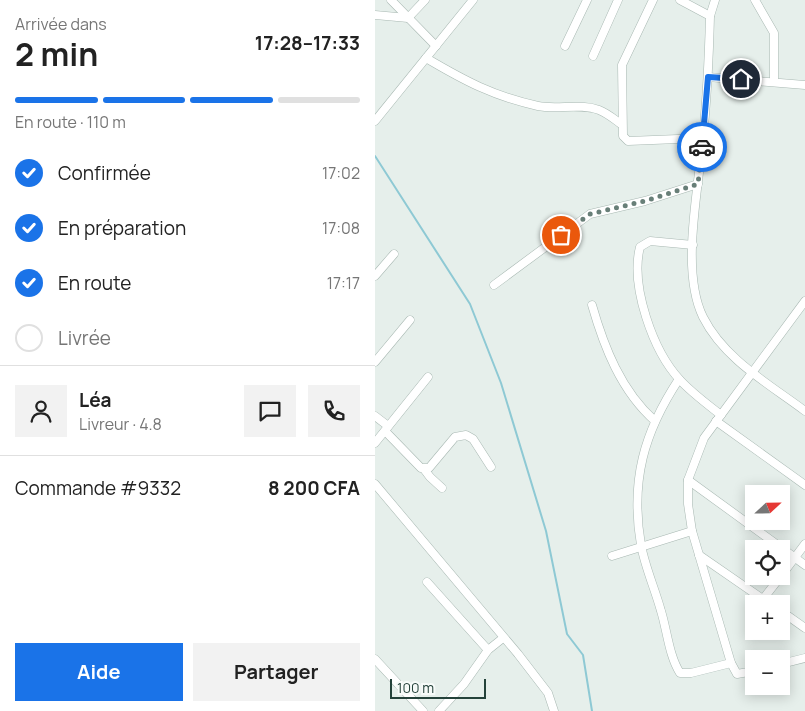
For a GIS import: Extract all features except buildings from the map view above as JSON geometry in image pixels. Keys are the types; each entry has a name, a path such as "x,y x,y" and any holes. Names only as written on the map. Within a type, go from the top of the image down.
{"street":[{"path":"391,0 436,46"},
{"path":"408,18 425,0"},
{"path":"375,121 473,0"},
{"path":"565,46 587,0"},
{"path":"593,56 618,0"},
{"path":"653,0 622,65 621,124 623,136 628,141 703,138"},
{"path":"680,0 710,16"},
{"path":"715,0 710,16 708,77 693,245 696,299 704,317 728,351 752,372 805,411"},
{"path":"755,0 774,33 774,82"},
{"path":"375,15 408,18"},
{"path":"426,58 488,92 539,106 601,110 621,124"},
{"path":"708,77 805,85"},
{"path":"494,285 590,214 645,201 698,184"},
{"path":"693,245 650,241 640,247 637,257 643,309 659,350 679,379 719,418 805,485"},
{"path":"375,276 394,254"},
{"path":"745,673 737,674 731,663 691,531 688,480 704,438 805,301"},
{"path":"592,305 599,329 623,382 637,402 655,421"},
{"path":"375,362 410,320"},
{"path":"375,443 428,377"},
{"path":"679,379 648,436 637,479 637,515 641,547 676,667 680,673 691,673 731,663"},
{"path":"375,416 411,458 425,469 430,477 442,488"},
{"path":"425,469 429,468 455,438 466,435 473,439 491,467"},
{"path":"688,480 805,565"},
{"path":"375,484 446,566 548,693 554,711"},
{"path":"612,556 691,531"},
{"path":"790,564 805,544"},
{"path":"699,555 758,595"},
{"path":"427,582 489,650"},
{"path":"790,617 805,628"},
{"path":"439,711 464,684 489,650 503,638"},
{"path":"790,662 805,658"},
{"path":"375,659 423,711"}],"waterway":[{"path":"375,156 470,304 501,383 546,531 567,634 583,655 592,711"}],"way so far":[{"path":"561,235 574,224 598,211 645,201 698,184 702,147"}],"route":[{"path":"702,147 708,77 741,79"}]}
